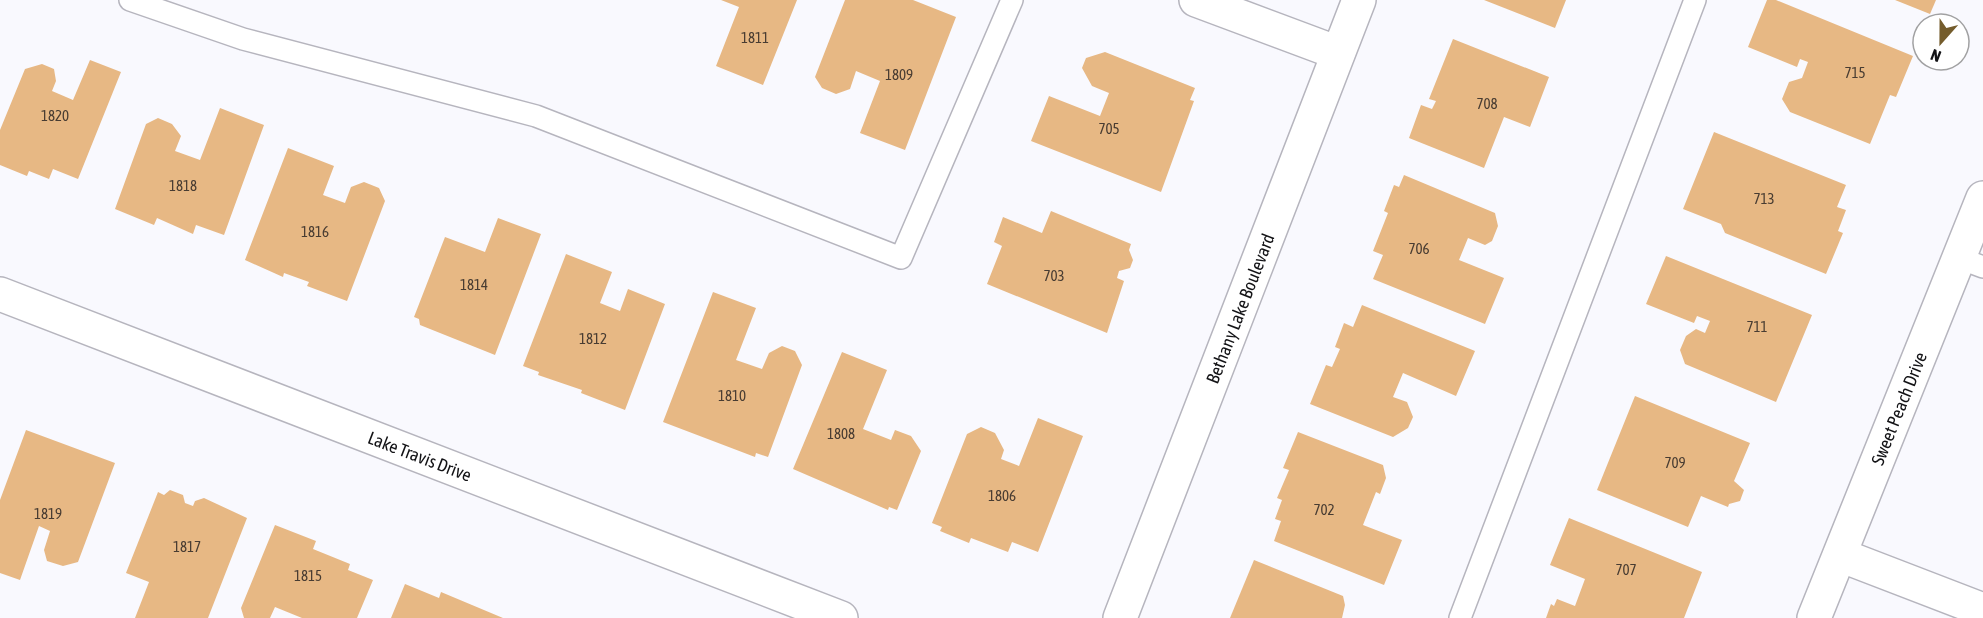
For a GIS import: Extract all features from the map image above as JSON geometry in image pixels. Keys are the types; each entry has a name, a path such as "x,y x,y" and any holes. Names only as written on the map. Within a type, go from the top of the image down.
{"street":[{"path":"1196,0 1338,53"},
{"name":"Bethany Lake Boulevard","path":"1120,618 1359,0"},
{"name":"Sweet Peach Drive","path":"1814,618 1971,262 1983,198"},
{"name":"Lake Travis Drive","path":"0,294 841,618"},
{"path":"1840,555 1983,610"}],"lane":[{"path":"130,0 243,39 536,116 901,258 1012,0"},
{"path":"1460,618 1695,0"}],"building":[{"path":"721,0 797,0 763,85 716,66 739,7"},
{"path":"845,0 913,0 956,17 905,150 860,133 880,81 856,71 850,89 836,94 822,88 815,77"},
{"path":"1484,0 1566,0 1555,28"},
{"path":"1767,0 1776,0 1911,55 1911,61 1896,97 1890,95 1870,144 1790,112 1782,99 1789,82 1802,78 1808,62 1800,59 1797,67 1748,47"},
{"path":"1895,0 1936,0 1931,12 1925,12"},
{"path":"1453,39 1549,77 1530,127 1504,117 1484,168 1409,138 1421,105 1432,109 1436,101 1429,99"},
{"path":"1105,52 1195,88 1190,100 1194,101 1161,192 1031,141 1049,96 1100,116 1109,93 1092,86 1082,68 1086,58"},
{"path":"90,60 121,72 78,179 53,169 49,179 29,171 27,176 0,165 0,130 25,69 42,64 54,69 56,81 52,91 73,100"},
{"path":"220,108 264,125 224,235 196,225 193,234 157,218 154,225 115,209 146,124 158,118 172,124 181,136 175,151 200,160"},
{"path":"1714,132 1846,185 1837,207 1846,210 1838,231 1843,233 1826,274 1725,233 1721,224 1683,209"},
{"path":"288,148 334,166 323,195 345,203 351,187 364,182 379,188 385,201 347,301 307,286 309,282 284,273 283,277 245,260"},
{"path":"1404,175 1495,213 1498,226 1492,241 1485,245 1468,238 1459,260 1504,278 1485,324 1373,279 1383,255 1373,251 1388,213 1384,211 1394,185 1399,187"},
{"path":"1051,211 1131,244 1129,250 1133,260 1130,268 1119,271 1117,278 1124,281 1107,333 987,284 1002,246 994,242 1003,217 1042,233"},
{"path":"498,218 541,234 495,355 420,325 419,319 414,317 445,237 485,252"},
{"path":"566,254 612,272 600,303 620,311 628,289 665,304 625,410 581,393 582,390 538,375 539,372 523,366"},
{"path":"1666,256 1812,315 1776,402 1685,364 1680,350 1686,336 1696,329 1705,333 1710,321 1697,316 1694,323 1646,304"},
{"path":"713,292 756,308 736,360 762,369 769,353 782,346 795,351 802,365 768,457 756,453 755,457 663,422"},
{"path":"1362,305 1475,351 1456,396 1403,373 1393,397 1407,402 1413,417 1408,428 1393,437 1310,404 1326,365 1332,367 1340,349 1335,347 1344,323 1353,327"},
{"path":"842,352 887,370 863,429 891,440 895,430 911,436 921,451 897,510 889,507 888,510 793,469"},
{"path":"1635,396 1750,443 1734,481 1744,490 1740,501 1729,504 1728,507 1701,496 1688,527 1597,490"},
{"path":"1038,418 1083,436 1038,552 1012,542 1008,552 971,538 969,543 940,531 942,527 932,523 967,434 981,427 995,433 1004,450 1001,459 1019,466"},
{"path":"26,430 115,463 78,562 63,566 47,561 44,550 50,531 39,526 20,580 0,573 0,500"},
{"path":"1298,432 1383,465 1386,478 1380,494 1376,492 1363,525 1402,540 1384,585 1274,541 1281,521 1275,519 1282,500 1277,498 1289,470 1283,468"},
{"path":"170,490 183,495 185,503 193,506 195,501 204,498 247,518 208,618 135,618 149,582 126,573 158,492 164,495"},
{"path":"1569,518 1702,572 1684,618 1546,618 1551,604 1554,606 1557,599 1575,606 1585,579 1550,565"},
{"path":"275,525 316,541 313,549 350,564 348,570 373,580 357,618 302,618 275,607 270,618 244,618 241,608"},
{"path":"1254,560 1343,596 1345,605 1342,618 1230,618"},
{"path":"405,584 439,598 441,592 503,618 391,618"}]}
